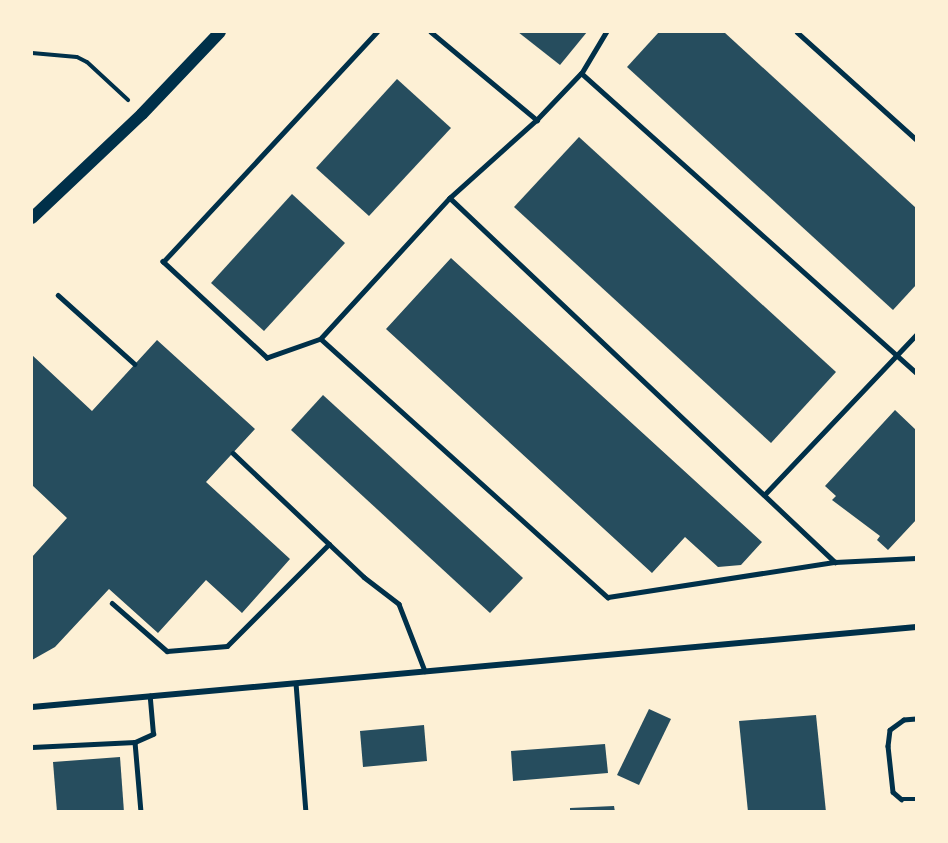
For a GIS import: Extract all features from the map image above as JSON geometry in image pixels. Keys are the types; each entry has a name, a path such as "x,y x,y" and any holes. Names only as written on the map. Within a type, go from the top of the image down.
{"main road":[{"path":"32,218 142,114 220,32"}],"street":[{"path":"32,707 916,627"}],"lane":[{"path":"377,32 163,262 267,358 321,339 450,198 537,120 580,74 606,32"},
{"path":"431,32 537,120"},
{"path":"797,32 916,139"},
{"path":"580,74 916,373"},
{"path":"450,198 836,562"},
{"path":"58,295 135,364"},
{"path":"765,495 916,335"},
{"path":"321,339 608,597 836,562 916,558"},
{"path":"233,453 329,544 399,604 424,671"},
{"path":"112,603 167,651 226,646 329,544"},
{"path":"296,683 306,812"},
{"path":"32,747 135,742 153,734 150,696"},
{"path":"916,719 904,720 890,730 888,746 893,792 901,800 916,799"},
{"path":"135,742 141,812"}],"path":[{"path":"32,53 77,57 87,62 142,114"}],"building":[{"path":"518,32 587,32 560,65"},
{"path":"659,32 724,32 916,208 916,285 893,310 627,67"},
{"path":"397,79 451,128 369,216 316,168"},
{"path":"579,137 836,372 771,443 514,207"},
{"path":"292,194 345,243 264,331 211,283"},
{"path":"451,258 762,542 741,565 718,567 685,537 652,573 386,329"},
{"path":"157,340 255,429 206,482 290,559 242,613 206,580 158,633 109,589 55,647 32,660 32,557 67,518 32,485 32,355 92,411"},
{"path":"323,395 523,578 490,613 291,430"},
{"path":"895,410 916,430 916,520 888,550 877,540 880,536 832,500 836,496 825,486"},
{"path":"649,709 671,719 639,785 617,775"},
{"path":"816,715 826,812 748,812 739,721"},
{"path":"424,725 427,761 363,767 360,731"},
{"path":"605,744 608,773 513,781 511,751"},
{"path":"120,757 124,812 57,812 53,762"},
{"path":"614,806 615,812 570,812 570,808"}]}
